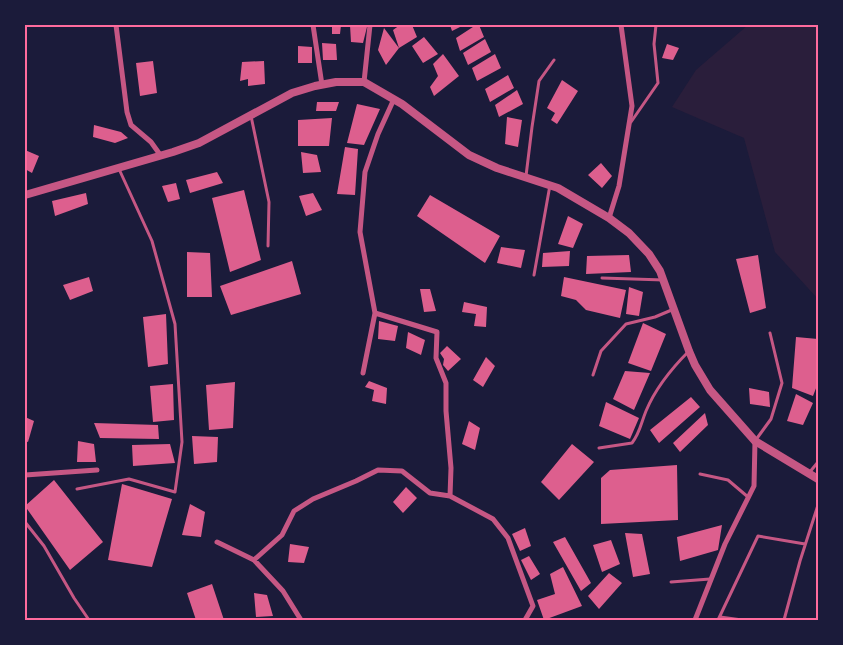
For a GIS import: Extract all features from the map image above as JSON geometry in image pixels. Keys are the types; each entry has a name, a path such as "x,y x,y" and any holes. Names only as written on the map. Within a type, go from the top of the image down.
{"street":[{"path":"116,25 127,112 131,125 151,142 161,156"},
{"path":"313,25 322,85"},
{"path":"364,82 370,25"},
{"path":"609,218 619,186 632,106 621,25"},
{"path":"25,195 161,156 199,143 292,93 336,82 364,82 394,100 469,155 497,168 550,185 571,195 609,218 629,233 660,271 689,351 710,390 755,441 818,479"},
{"path":"363,373 375,313 360,232 365,172 378,134 394,100"},
{"path":"375,313 437,332 436,358 446,383 446,411 451,468 450,496"},
{"path":"695,620 725,544 754,486 755,441"},
{"path":"25,475 97,470"},
{"path":"254,560 282,534 294,511 313,499 378,470 402,471 430,493 450,496 493,519 508,538 533,606 525,620"},
{"path":"217,542 254,560 283,591 301,620"}],"lane":[{"path":"629,124 658,83 654,44 656,25"},
{"path":"526,177 539,81 554,60"},
{"path":"251,116 269,202 268,246"},
{"path":"77,489 129,479 175,492 182,442 175,324 152,241 118,168"},
{"path":"534,275 550,185"},
{"path":"602,278 664,280"},
{"path":"593,375 601,351 626,324 655,317 674,309"},
{"path":"755,441 771,419 782,383 770,333"},
{"path":"598,448 632,443 639,434 646,412 663,380 668,372 689,351"},
{"path":"809,474 818,462"},
{"path":"700,474 728,480 748,497"},
{"path":"784,620 805,544 818,506"},
{"path":"25,522 44,546 89,620"},
{"path":"742,620 719,618 758,536 805,544"},
{"path":"671,582 711,579"}],"shaded area":[{"path":"748,25 818,25 818,299 775,252 744,138 672,107 696,70"}],"building":[{"path":"332,25 341,25 340,34 332,34"},
{"path":"350,25 367,27 363,43 351,42"},
{"path":"400,25 412,25 417,37 399,48 393,30"},
{"path":"450,25 464,25 452,31"},
{"path":"479,25 484,37 460,51 456,38"},
{"path":"384,28 399,48 386,65 378,50"},
{"path":"424,37 438,54 423,63 412,46"},
{"path":"485,39 491,52 468,65 463,53"},
{"path":"322,43 336,44 337,60 323,60"},
{"path":"667,44 679,48 673,60 662,58"},
{"path":"298,46 312,47 312,63 298,63"},
{"path":"443,54 459,76 434,96 430,87 438,76 433,64"},
{"path":"495,54 501,68 477,81 472,68"},
{"path":"153,61 157,93 140,96 136,63"},
{"path":"264,61 265,84 248,86 248,79 240,81 242,62"},
{"path":"508,75 514,88 490,102 485,89"},
{"path":"562,80 578,91 557,124 551,120 555,113 547,108"},
{"path":"517,90 523,104 499,117 495,105"},
{"path":"317,102 339,102 336,111 316,111"},
{"path":"357,104 380,109 364,145 347,143"},
{"path":"507,117 522,120 518,147 505,144"},
{"path":"332,118 329,146 298,146 298,120"},
{"path":"94,125 121,132 128,138 115,143 93,137"},
{"path":"345,147 358,149 355,195 337,194"},
{"path":"25,150 39,156 32,173 25,169"},
{"path":"301,152 317,155 321,172 303,173"},
{"path":"601,163 612,176 602,188 588,175"},
{"path":"217,172 223,183 190,193 186,180"},
{"path":"176,183 180,199 168,202 162,186"},
{"path":"244,190 261,260 230,272 212,198"},
{"path":"86,193 88,204 55,216 52,201"},
{"path":"313,193 322,210 306,216 299,196"},
{"path":"430,195 500,236 485,263 417,216"},
{"path":"568,216 583,224 573,248 558,244"},
{"path":"501,247 525,250 521,268 497,263"},
{"path":"570,251 569,266 542,267 543,253"},
{"path":"187,252 210,253 212,297 187,297"},
{"path":"629,255 631,272 586,274 587,256"},
{"path":"758,255 766,308 750,313 736,259"},
{"path":"292,261 301,294 231,315 220,286"},
{"path":"89,277 93,291 70,300 63,285"},
{"path":"564,277 626,290 620,318 586,310 576,300 561,296"},
{"path":"629,287 643,292 639,316 626,314"},
{"path":"420,289 430,289 436,311 424,312"},
{"path":"464,302 487,307 486,327 474,326 476,314 462,312"},
{"path":"166,314 168,364 148,367 143,317"},
{"path":"379,321 398,326 395,341 378,339"},
{"path":"643,323 666,334 651,371 628,363"},
{"path":"408,332 425,340 421,355 406,348"},
{"path":"796,337 818,339 818,383 813,396 792,388"},
{"path":"447,346 461,359 448,371 443,365 444,359 440,353"},
{"path":"486,357 495,366 483,387 473,380"},
{"path":"625,371 650,373 634,410 613,399"},
{"path":"369,381 387,388 386,404 372,401 374,390 365,387"},
{"path":"235,382 233,428 209,430 206,385"},
{"path":"173,384 174,420 153,422 150,386"},
{"path":"749,388 769,392 770,407 750,404"},
{"path":"796,394 813,403 803,425 787,421"},
{"path":"691,397 700,407 659,443 650,430"},
{"path":"606,402 639,418 630,439 599,426"},
{"path":"705,413 708,425 680,452 673,443"},
{"path":"25,417 34,421 28,442 25,441"},
{"path":"469,421 480,428 475,450 462,444"},
{"path":"94,423 158,425 159,439 100,438"},
{"path":"192,436 218,437 217,462 194,464"},
{"path":"78,441 94,444 96,462 77,462"},
{"path":"170,444 175,463 133,466 132,445"},
{"path":"572,444 594,462 559,500 541,482"},
{"path":"677,465 678,520 601,524 601,478 610,470"},
{"path":"54,480 103,542 70,570 25,506"},
{"path":"122,484 172,499 152,567 108,560"},
{"path":"406,487 417,498 403,513 393,502"},
{"path":"190,504 205,512 201,537 182,535"},
{"path":"722,525 718,550 680,561 677,537"},
{"path":"525,528 531,546 520,551 512,534"},
{"path":"625,533 642,534 650,574 633,577"},
{"path":"565,537 591,583 581,591 553,542"},
{"path":"611,540 620,564 602,572 593,545"},
{"path":"290,544 309,547 304,563 288,562"},
{"path":"529,556 540,574 531,580 521,560"},
{"path":"563,567 582,606 544,620 537,600 555,594 550,574"},
{"path":"609,573 622,583 599,609 588,596"},
{"path":"212,584 224,620 196,620 187,593"},
{"path":"254,593 267,595 273,616 256,617"}]}
